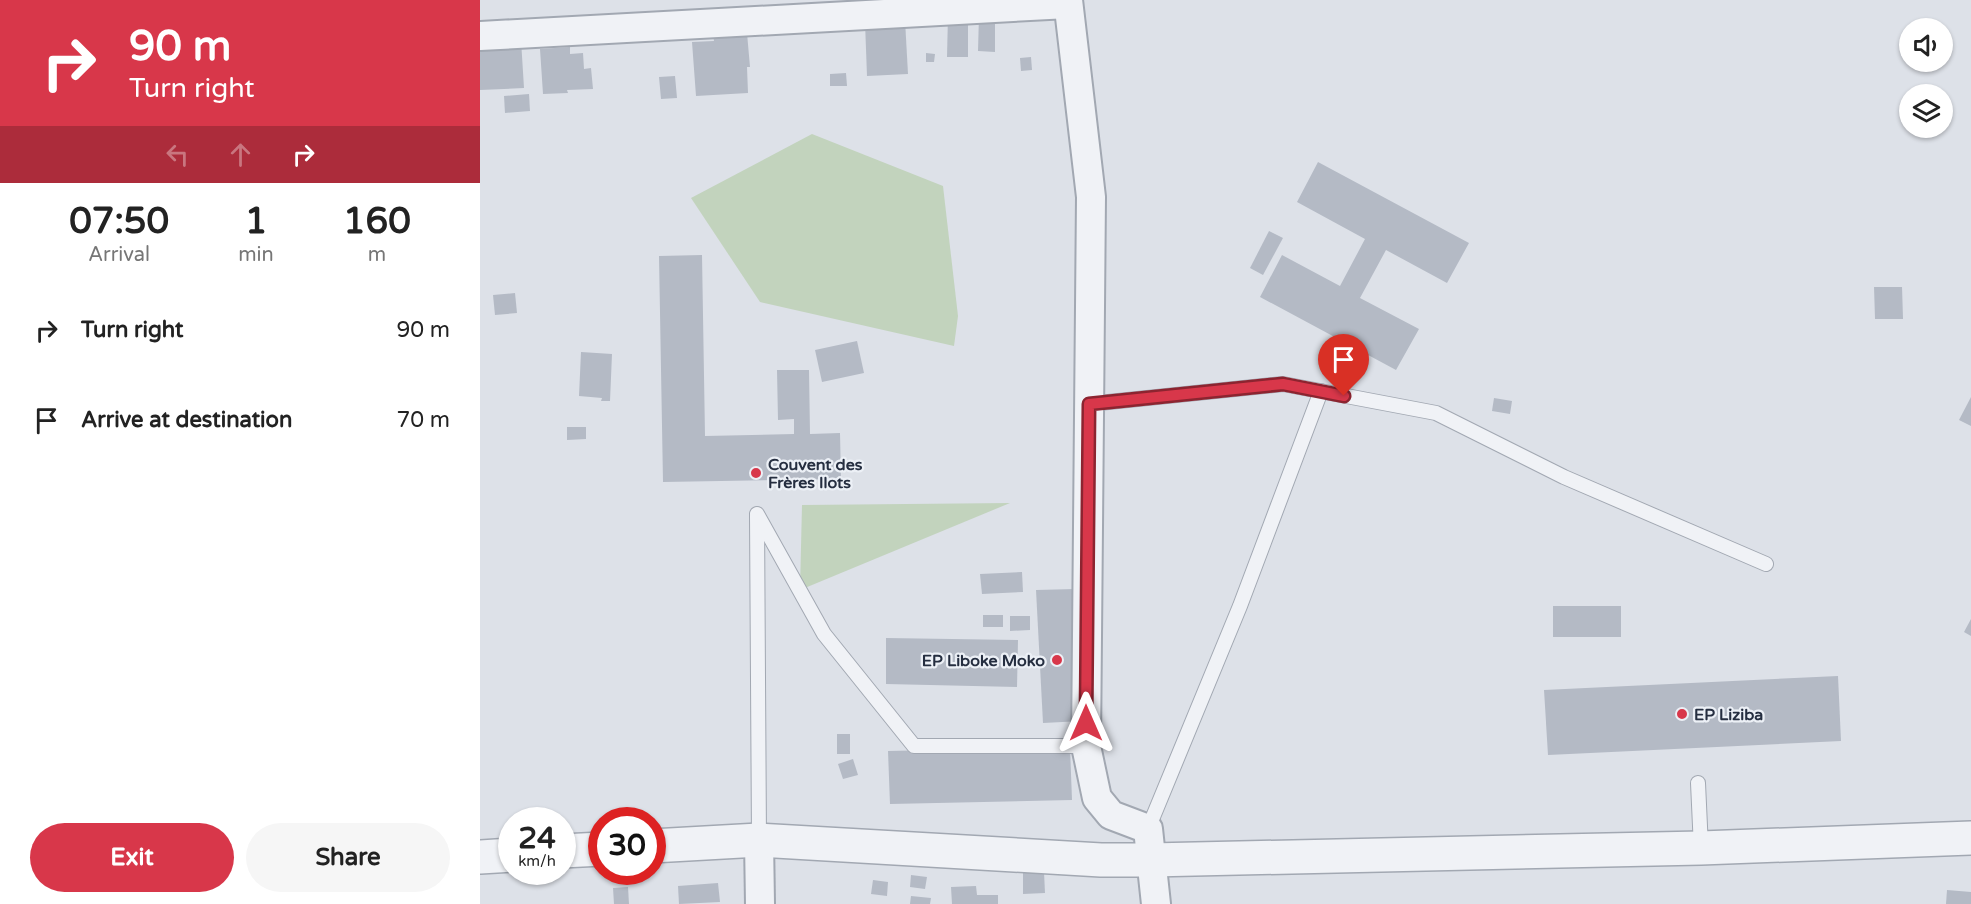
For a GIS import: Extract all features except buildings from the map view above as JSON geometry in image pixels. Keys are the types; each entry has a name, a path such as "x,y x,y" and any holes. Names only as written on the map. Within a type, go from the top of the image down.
{"street":[{"path":"480,36 1068,2 1091,197 1086,746 1097,798 1111,815 1150,845 1156,904"},
{"path":"666,845 759,840 1089,859 1150,845 1701,848 1971,838"},
{"path":"759,840 760,904"},
{"path":"480,857 498,856"}],"lane":[{"path":"1089,404 1283,384 1436,413 1564,477 1766,564"},
{"path":"1150,845 1321,391"},
{"path":"759,840 757,514 824,634 914,746 1086,746"},
{"path":"1698,783 1701,848"}],"green space":[{"path":"812,134 943,186 958,316 954,346 760,302 691,198"},
{"path":"1010,503 800,590 802,505"}],"place":[{"name":"Couvent des Frères Ilots","path":"756,473"},
{"name":"EP Liboke Moko","path":"1057,660"},
{"name":"EP Liziba","path":"1682,714"}],"route":[{"path":"1086,723 1089,404 1283,384 1344,396"}]}
